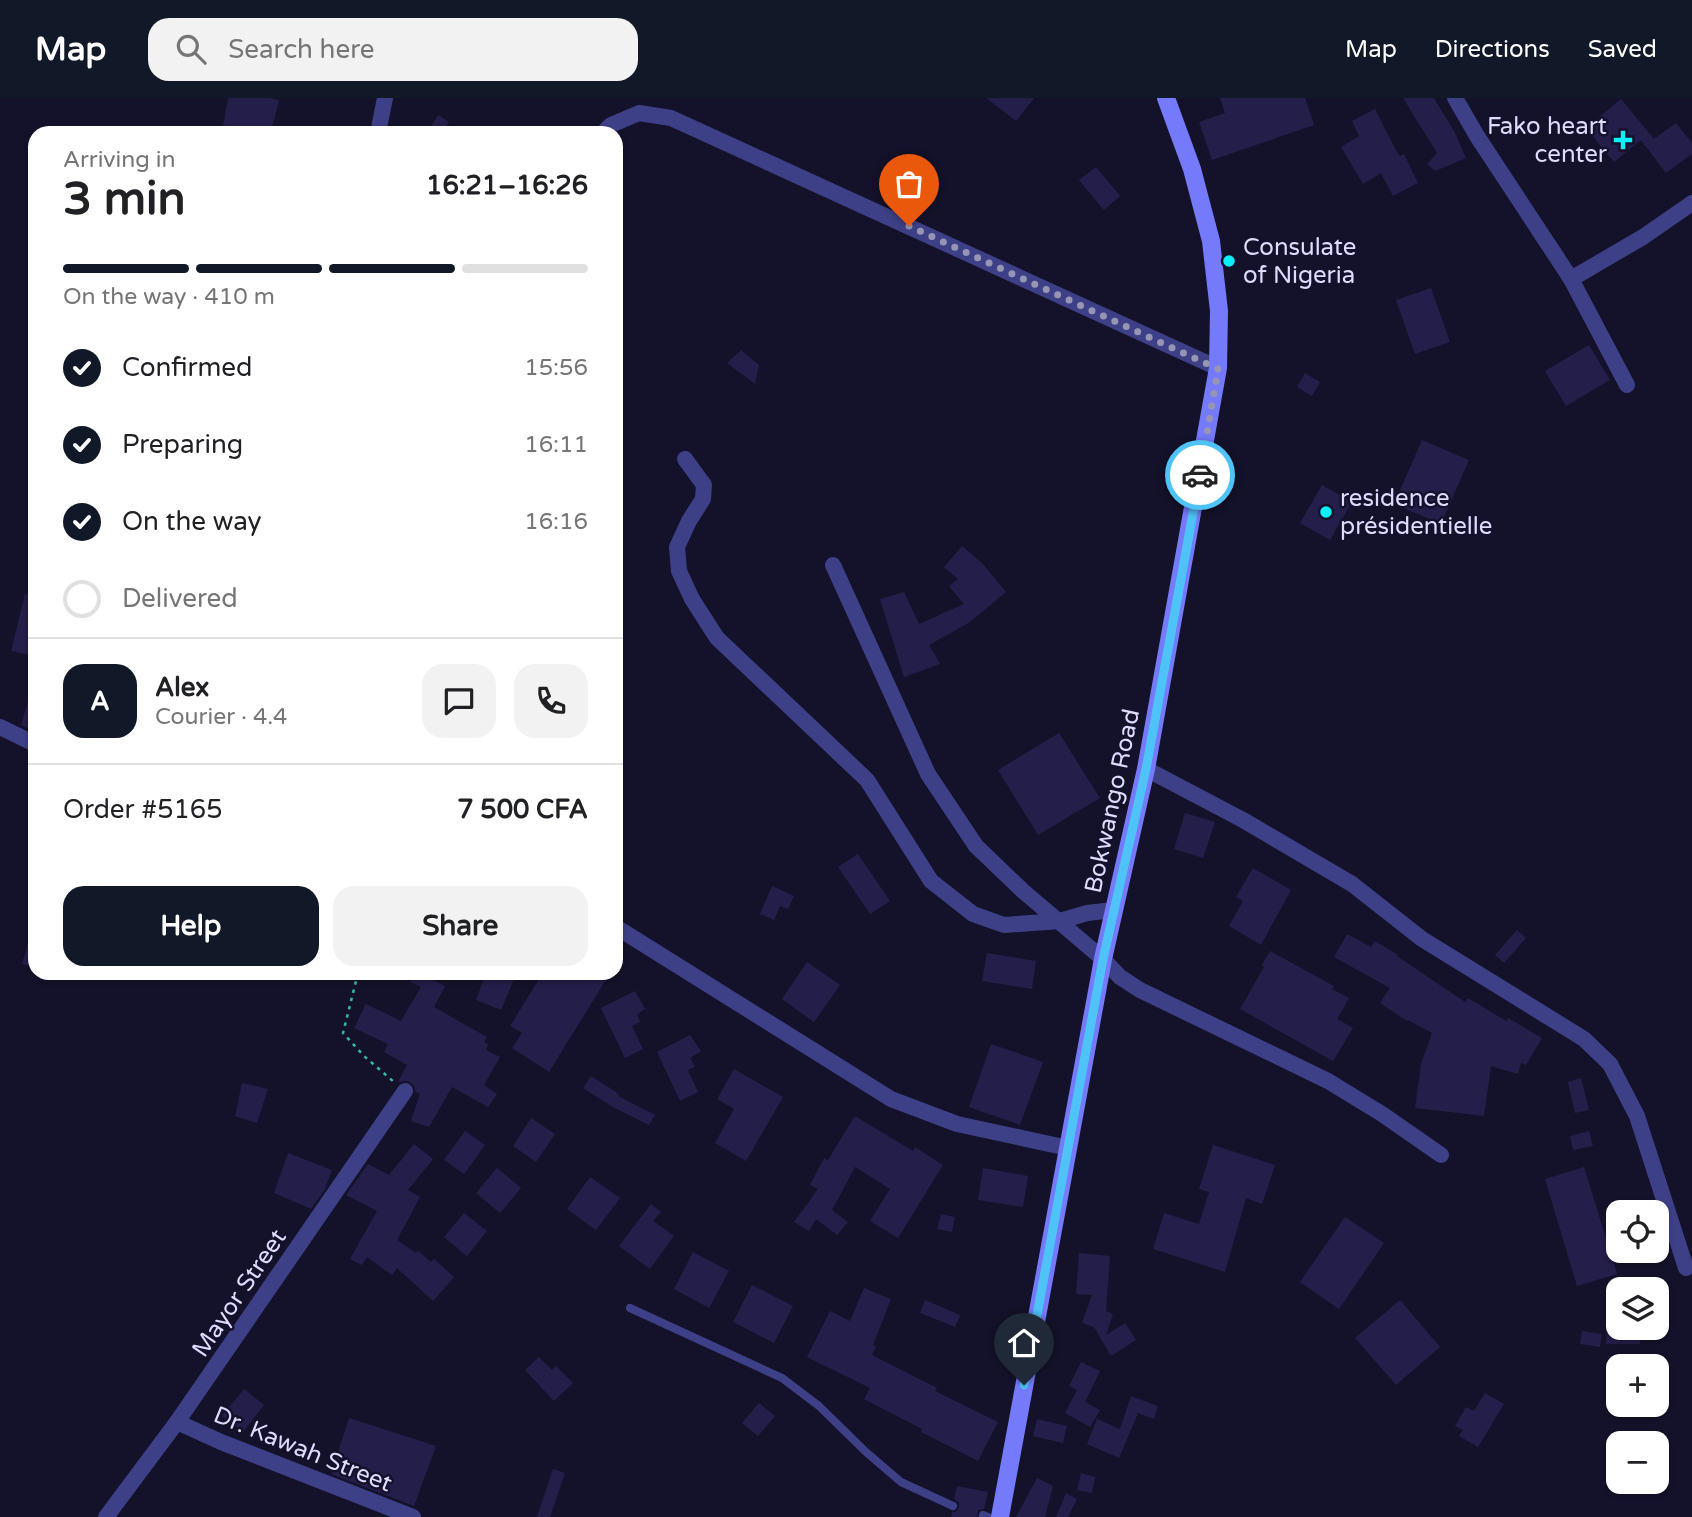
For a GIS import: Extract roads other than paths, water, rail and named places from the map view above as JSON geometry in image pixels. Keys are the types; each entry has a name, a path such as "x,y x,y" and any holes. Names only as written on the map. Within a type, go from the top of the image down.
{"street":[{"path":"379,126 385,98"},
{"name":"Bokwango Road","path":"990,1516 1068,1148 1103,959 1146,769 1218,369 1219,311 1211,241 1192,169 1166,98"},
{"path":"1455,98 1571,279 1627,385"},
{"path":"610,126 639,113 671,118 1218,369"},
{"path":"1571,279 1643,237 1692,203"},
{"path":"685,459 704,485 703,499 677,547 679,571 692,599 717,638 867,780 931,881 973,914 1004,925 1060,921 1087,913 1114,910"},
{"path":"833,565 928,774 976,846 1120,977 1140,990 1328,1081 1441,1155"},
{"path":"2,735 28,742"},
{"path":"1146,769 1243,820 1352,884 1422,939 1584,1039 1610,1064 1637,1116 1686,1269"},
{"path":"623,931 891,1099 957,1124 1068,1148"},
{"name":"Mayor Street","path":"106,1517 177,1422 405,1091"},
{"name":"Dr. Kawah Street","path":"177,1422 220,1442 413,1517"}],"lane":[{"path":"630,1308 782,1378 819,1406 901,1482 953,1506"}],"place":[{"name":"Fako heart center","path":"1623,140"},
{"name":"Consulate of Nigeria","path":"1229,261"},
{"name":"residence présidentielle","path":"1326,512"}]}
